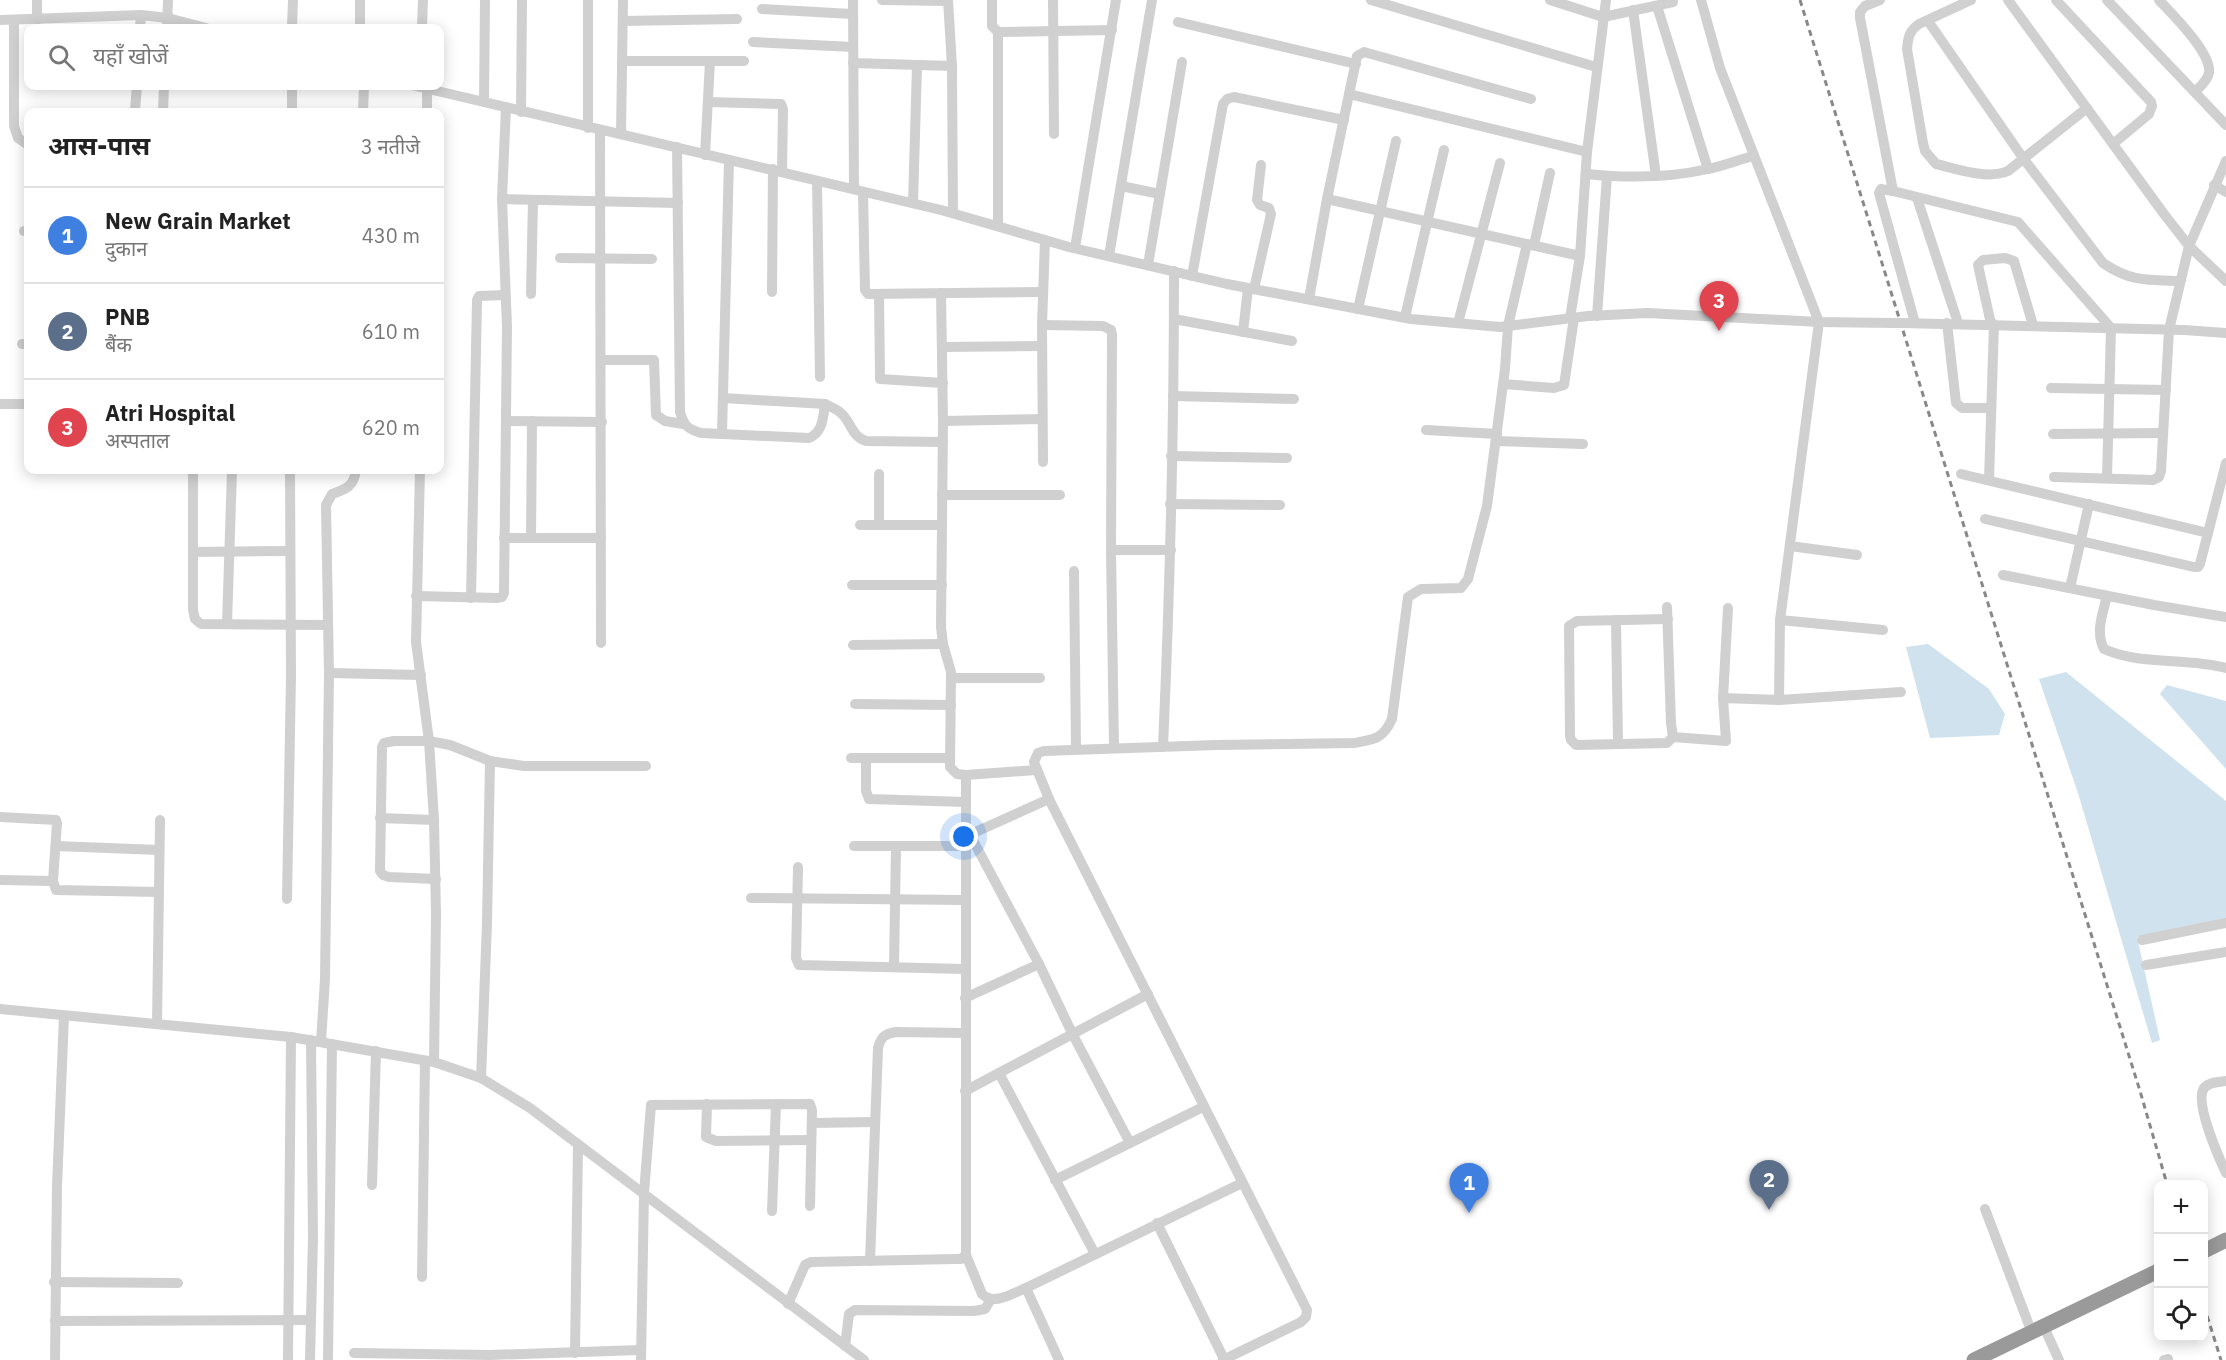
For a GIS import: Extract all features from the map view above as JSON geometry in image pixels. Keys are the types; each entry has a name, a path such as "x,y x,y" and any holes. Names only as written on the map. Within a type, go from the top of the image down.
{"highway":[{"path":"2208,1249 2226,1240"},
{"path":"1974,1360 2154,1274"}],"street":[{"path":"37,0 37,20"},
{"path":"0,20 141,15 168,23 168,0"},
{"path":"292,24 293,0"},
{"path":"360,0 360,24"},
{"path":"422,24 423,0"},
{"path":"484,102 485,0"},
{"path":"521,112 522,0"},
{"path":"588,0 588,128"},
{"path":"621,134 623,0"},
{"path":"853,0 858,191 865,290 868,294 1042,292"},
{"path":"882,0 948,1 952,66 953,213"},
{"path":"992,0 992,26 998,32 998,226"},
{"path":"1053,0 1054,134"},
{"path":"1075,248 1116,0"},
{"path":"1109,256 1152,0"},
{"path":"1371,0 1596,67"},
{"path":"1550,0 1603,17 1673,2"},
{"path":"1503,384 1554,388 1564,384 1580,256 1587,152 1605,0"},
{"path":"1701,0 1720,68 1819,322 1780,620 1779,700"},
{"path":"1880,0 1865,6 1860,12 1860,18 1893,191"},
{"path":"1971,0 1912,28 1908,38 1907,49 1923,142 1929,158 1936,164 1987,175 1998,175 2008,171 2087,108"},
{"path":"2008,0 2164,214 2189,246 2226,281"},
{"path":"2056,0 2151,102 2149,114 2113,144"},
{"path":"2107,0 2226,125"},
{"path":"2159,0 2190,33 2206,62 2208,76 2195,92"},
{"path":"1657,6 1708,169"},
{"path":"762,9 852,14"},
{"path":"1633,10 1656,176"},
{"path":"140,24 141,15"},
{"path":"622,21 737,19"},
{"path":"14,20 14,126 18,138 24,143"},
{"path":"1928,21 2023,158 2103,263 2119,274 2138,279 2180,281"},
{"path":"1178,22 1356,64"},
{"path":"998,32 1112,30"},
{"path":"753,42 853,47"},
{"path":"1309,300 1327,199 1357,56 1364,52 1531,99"},
{"path":"622,61 744,61"},
{"path":"705,155 710,61"},
{"path":"1148,266 1182,62"},
{"path":"853,63 952,66"},
{"path":"914,203 917,66"},
{"path":"135,108 137,90"},
{"path":"163,108 164,90"},
{"path":"292,90 292,108"},
{"path":"363,108 364,90"},
{"path":"422,90 426,108"},
{"path":"437,90 588,128 914,203 1148,266 1251,289 1405,317 1508,326 1572,318 1647,313 1819,322 2033,325 2226,333"},
{"path":"1349,94 1587,152"},
{"path":"1192,276 1223,104 1227,99 1234,97 1344,120"},
{"path":"708,102 781,104 783,109 772,292"},
{"path":"416,596 502,597 506,421 502,199 506,107"},
{"path":"600,130 601,643"},
{"path":"1358,309 1396,141"},
{"path":"677,147 683,424"},
{"path":"1405,317 1444,150"},
{"path":"1586,174 1656,176 1708,169 1753,156"},
{"path":"722,434 729,160"},
{"path":"2054,477 2153,480 2159,477 2169,330 2189,246 2226,161"},
{"path":"1458,323 1500,163"},
{"path":"1243,332 1251,289 1271,214 1269,208 1260,205 1257,200 1261,165"},
{"path":"1157,1223 1223,1360 1301,1322 1306,1317 1304,1304 1049,799 1034,762 1038,753 1044,751 1354,743 1374,740 1386,732 1392,719 1408,597 1421,589 1456,588 1466,585 1487,506 1497,438 1508,326 1550,173"},
{"path":"1597,316 1607,176"},
{"path":"817,181 820,377"},
{"path":"2214,185 2226,192"},
{"path":"1121,186 1160,194"},
{"path":"1915,323 1880,190 1893,191 2018,222 2111,328 2107,478"},
{"path":"1917,198 1952,323 1956,403 1962,408 1991,408"},
{"path":"502,199 678,203"},
{"path":"1327,199 1580,256"},
{"path":"531,294 533,200"},
{"path":"1043,462 1042,292 1045,240"},
{"path":"560,258 652,259"},
{"path":"1989,480 1992,324 1979,262 2010,258 2016,267 2033,325"},
{"path":"1163,747 1172,550 1170,504 1174,271"},
{"path":"941,293 943,644 951,678 950,758 953,771 966,775 1036,770"},
{"path":"471,598 477,300 484,294 505,295"},
{"path":"879,294 880,379 943,382"},
{"path":"1174,319 1292,341"},
{"path":"1042,325 1103,326 1111,330 1114,748"},
{"path":"943,347 1042,346"},
{"path":"602,360 654,360 656,415 665,421 683,424 701,433 809,438 820,430 825,404"},
{"path":"2051,388 2166,390"},
{"path":"1173,396 1294,399"},
{"path":"723,398 825,404 845,416 858,438 866,441 943,441"},
{"path":"0,404 24,404"},
{"path":"943,422 1042,419"},
{"path":"506,421 602,422"},
{"path":"531,538 532,422"},
{"path":"1426,430 1583,444"},
{"path":"2053,434 2163,433"},
{"path":"1171,456 1287,458"},
{"path":"1985,519 2194,567 2200,564 2226,462"},
{"path":"193,474 195,619 201,624 328,625"},
{"path":"227,624 232,474"},
{"path":"287,899 291,625 290,474"},
{"path":"310,1360 311,1104 321,1042 324,990 329,673 326,505 332,494 346,490 351,485 355,474"},
{"path":"420,474 416,642 429,741 436,879 422,1277"},
{"path":"879,474 879,525"},
{"path":"1961,474 2208,533"},
{"path":"942,495 1060,495"},
{"path":"1170,504 1280,506"},
{"path":"2070,588 2089,504"},
{"path":"860,525 941,525"},
{"path":"504,538 602,538"},
{"path":"1790,546 1857,555"},
{"path":"1111,550 1172,550"},
{"path":"193,552 290,551"},
{"path":"1074,571 1076,749"},
{"path":"2003,575 2226,617"},
{"path":"852,585 942,585"},
{"path":"2107,596 2099,630 2100,641 2104,648 2113,653 2134,658 2188,661 2226,668"},
{"path":"1667,607 1673,737"},
{"path":"1668,619 1577,621 1569,626 1570,740 1575,745 1667,743 1673,737 1726,741 1724,698 1728,608"},
{"path":"1616,620 1618,744"},
{"path":"1780,620 1882,630"},
{"path":"854,645 943,644"},
{"path":"329,673 421,675"},
{"path":"951,678 1040,678"},
{"path":"1724,698 1779,700 1901,692"},
{"path":"855,704 951,705"},
{"path":"436,879 383,875 379,865 382,747 384,743 429,741 450,745 490,761 524,766 646,766"},
{"path":"851,758 950,758"},
{"path":"866,758 866,790 869,799 966,802"},
{"path":"481,1078 490,761"},
{"path":"966,775 968,831 965,900 966,1255 977,1287 986,1298 998,1299 1026,1288 1242,1183"},
{"path":"968,831 1049,799"},
{"path":"0,817 56,820 53,881 55,888 61,891 159,892"},
{"path":"380,818 434,820"},
{"path":"157,1024 160,820"},
{"path":"968,831 1130,1143"},
{"path":"56,846 159,849"},
{"path":"854,846 966,846"},
{"path":"894,967 896,846"},
{"path":"798,867 796,958 799,965 965,969"},
{"path":"0,880 53,881"},
{"path":"751,898 965,900"},
{"path":"2142,940 2226,922"},
{"path":"2146,965 2226,952"},
{"path":"965,998 1039,964"},
{"path":"965,1091 1148,994"},
{"path":"0,1009 291,1037 429,1061 481,1078 530,1108 579,1144 864,1360"},
{"path":"55,1360 54,1282 64,1016"},
{"path":"870,1261 880,1039 886,1034 966,1033"},
{"path":"288,1360 291,1037"},
{"path":"321,1042 331,1103 328,1360"},
{"path":"372,1185 376,1052"},
{"path":"999,1073 1095,1254"},
{"path":"2226,1081 2208,1084 2201,1098 2215,1147 2226,1173"},
{"path":"311,1104 331,1103"},
{"path":"707,1104 706,1137 709,1139 811,1140"},
{"path":"772,1211 776,1104"},
{"path":"354,1353 640,1355 644,1193 651,1105 810,1104 812,1123 810,1206"},
{"path":"1055,1180 1203,1107"},
{"path":"812,1123 875,1122"},
{"path":"2215,1147 2226,1143"},
{"path":"575,1353 579,1144"},
{"path":"1985,1209 2038,1330 2059,1360"},
{"path":"788,1304 805,1265 811,1262 962,1259 966,1255"},
{"path":"54,1282 178,1283"},
{"path":"1026,1288 1059,1360"},
{"path":"845,1346 849,1314 855,1310 974,1311 985,1309 991,1299"},
{"path":"55,1321 311,1320"}],"water":[{"path":"1928,644 1989,689 2005,714 1999,735 1930,738 1906,647"},
{"path":"2066,672 2226,801 2226,919 2137,937 2160,1040 2152,1043 2078,793 2039,679"},
{"path":"2167,685 2226,701 2226,769 2160,694"}],"railway":[{"path":"1800,0 2166,1180"},
{"path":"2208,1319 2221,1360"}],"place":[{"name":"Atri Hospital","path":"1719,331"},
{"name":"PNB","path":"1769,1210"},
{"name":"New Grain Market","path":"1469,1213"}]}
